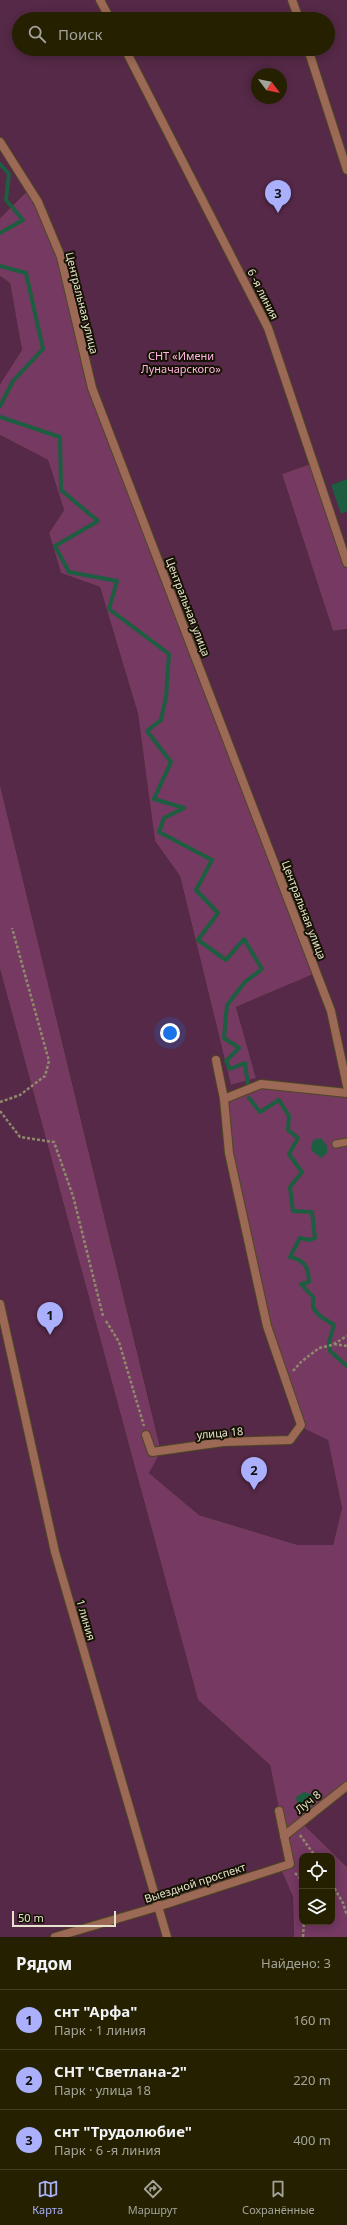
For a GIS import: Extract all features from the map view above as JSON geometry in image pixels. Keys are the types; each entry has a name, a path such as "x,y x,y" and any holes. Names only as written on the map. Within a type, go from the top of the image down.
{"street":[{"path":"100,0 106,12"},
{"path":"292,0 296,12"},
{"name":"6 -я линия","path":"129,56 268,328 347,563"},
{"path":"310,56 347,170"},
{"name":"Центральная улица","path":"0,143 38,202 61,257 92,388 331,1012 347,1086"},
{"path":"216,1060 224,1099 230,1160 267,1326 286,1381"},
{"path":"224,1099 261,1084 347,1093"},
{"name":"1 линия","path":"0,1304 56,1552 157,1907 167,1937"},
{"name":"улица 18","path":"146,1434 152,1452 223,1442 290,1440 300,1425 286,1381"},
{"name":"Луч 8","path":"284,1836 347,1786"},
{"name":"Выездной проспект","path":"55,1937 157,1907 290,1864 279,1811"}],"lane":[{"path":"336,1144 347,1142"}],"path":[{"path":"0,1102 20,1095 45,1076 49,1061 12,928"},
{"path":"0,1111 20,1137 54,1142 73,1196 103,1316"},
{"path":"106,1321 119,1342 146,1434"},
{"path":"286,1381 301,1362 319,1348 330,1345 347,1336"},
{"path":"330,1345 347,1346"},
{"path":"299,1824 300,1834 313,1853"},
{"path":"293,1871 299,1877"},
{"path":"335,1889 343,1903 347,1916"},
{"path":"303,1937 304,1925"}],"green space":[{"name":"СНТ «Имени Луначарского»","path":"0,0 347,0 347,563 313,463 282,474 333,631 347,629 347,1092 261,1084 300,1426 328,1439 342,1508 333,1545 298,1545 199,1515 149,1473 161,1450 0,785 0,435 48,460 64,510 49,533 61,573 100,587 138,714 155,841 180,876 231,1085 256,1078 236,1007 316,973 92,388 29,188 0,218"},
{"path":"0,276 10,283 22,350 0,384"},
{"path":"0,969 198,1700 270,1765 290,1864 280,1867 293,1897 294,1937 0,1937"},
{"path":"347,1786 347,1867 335,1855 335,1853 333,1853 301,1822"}],"shaded area":[{"path":"30,188 61,257 92,388 316,973 236,1007 256,1078 231,1085 180,876 155,841 138,714 100,587 61,573 49,533 64,510 48,460 0,435 0,384 22,350 10,283 0,276 0,218"},
{"path":"313,463 347,563 347,629 333,631 282,474"},
{"path":"347,479 347,511 341,514 331,485"},
{"path":"0,785 161,1451 149,1473 199,1515 298,1545 333,1545 342,1508 328,1440 299,1426 267,1326 229,1153 227,1098 261,1084 347,1092 347,1786 301,1822 333,1853 299,1853 299,1925 335,1925 335,1855 347,1867 347,1937 294,1937 293,1897 280,1867 290,1864 270,1765 198,1700 0,969"},
{"path":"321,1138 327,1146 327,1153 321,1158 311,1150 313,1140"},
{"path":"304,1792 313,1795 314,1804 307,1809 298,1809 296,1797"}],"waterway":[{"path":"0,164 9,174 6,200 23,220 0,233"},
{"path":"0,266 26,273 43,349 13,381 0,406"},
{"path":"0,417 60,437 61,490 98,521 55,546 69,572 117,581 109,609 169,654 166,697 161,720 147,731 171,762 154,799 184,808 164,818 159,832 212,860 196,890 218,913 198,940 226,960 244,939 262,969 245,982 227,1005 224,1038 239,1048 226,1061 230,1069 245,1063 248,1085"},
{"path":"249,1098 260,1112 279,1100 289,1116 288,1130 298,1138 289,1154 302,1172 290,1187 293,1211 312,1212 315,1238 310,1240 300,1238 290,1257 299,1260 305,1265 309,1282 301,1284 313,1297 313,1308 320,1316 334,1325 329,1342 330,1351 347,1366"}],"place":[{"name":"снт \"Трудолюбие\"","path":"278,213"},
{"name":"снт \"Арфа\"","path":"50,1335"},
{"name":"СНТ \"Светлана-2\"","path":"254,1490"}]}
